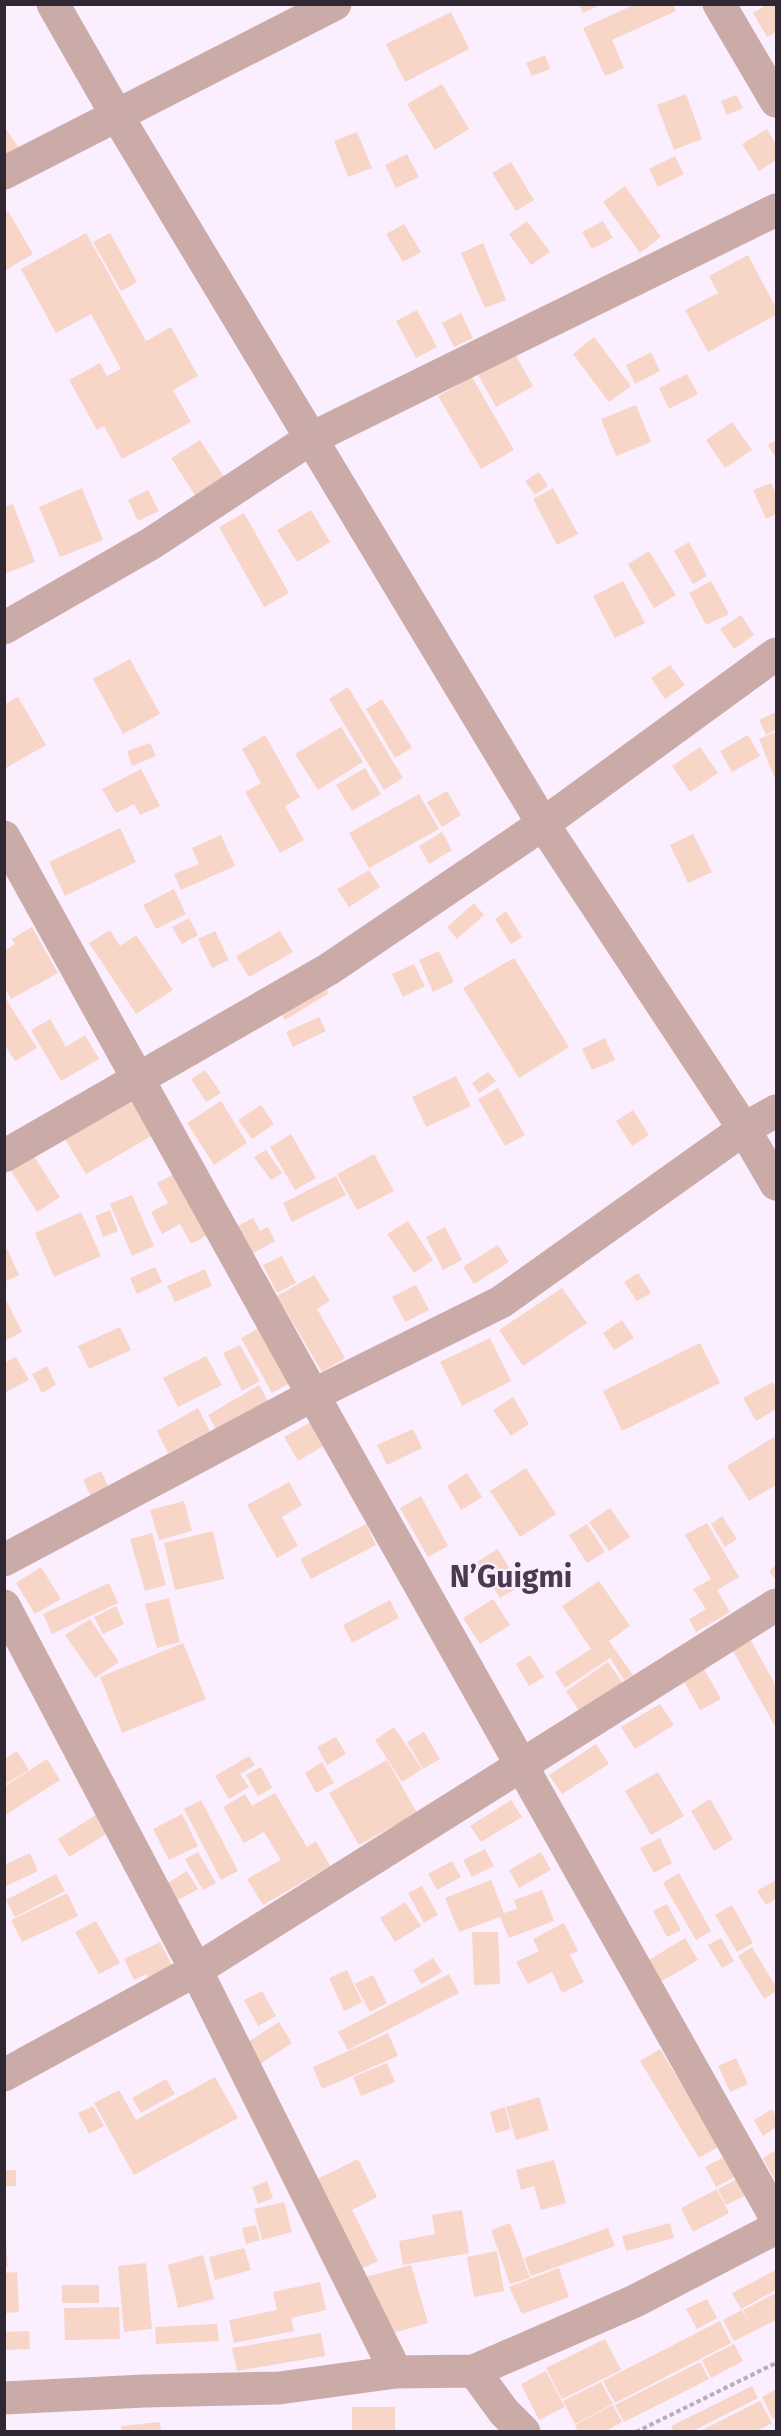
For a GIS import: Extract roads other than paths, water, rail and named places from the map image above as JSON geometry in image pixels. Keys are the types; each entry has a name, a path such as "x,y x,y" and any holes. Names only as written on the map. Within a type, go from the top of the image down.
{"street":[{"path":"53,4 310,439 543,824 744,1129 777,1184"},
{"path":"4,173 335,4"},
{"path":"719,4 777,101"},
{"path":"4,628 152,543 310,439 777,210"},
{"path":"4,1156 137,1077 328,969 543,824 777,654"},
{"path":"4,837 313,1395 777,2218"},
{"path":"4,1560 313,1395 501,1302 744,1129 777,1111"},
{"path":"4,2075 196,1970 777,1605"},
{"path":"4,1606 196,1970 396,2372"},
{"path":"4,2398 144,2391 279,2388 396,2372 474,2371 635,2301 777,2228"},
{"path":"474,2371 504,2412 524,2432"}],"district":[{"name":"N’Guigmi","path":"511,1577"}]}
